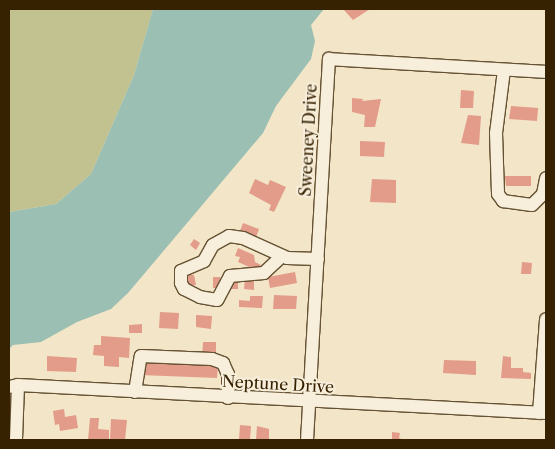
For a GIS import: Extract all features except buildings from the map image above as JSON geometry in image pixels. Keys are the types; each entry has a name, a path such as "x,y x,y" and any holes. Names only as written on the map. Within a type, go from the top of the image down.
{"street":[{"name":"Sweeney Drive","path":"306,440 310,402 329,59 546,72"},
{"path":"504,70 496,132 498,194 503,201 532,205 543,194 546,178"},
{"path":"282,256 264,273 230,276 217,300 200,297 184,289 181,283 181,271 204,261 222,237 243,238 282,256 318,259"},
{"path":"543,413 546,319"},
{"path":"135,392 136,367 141,356 212,359 223,363 228,374 228,398"},
{"path":"13,386 16,440"},
{"name":"Neptune Drive","path":"13,386 543,413"}],"green space":[{"path":"9,9 153,9 134,75 91,174 56,204 9,212"}],"water":[{"path":"153,9 324,9 311,25 315,41 311,59 276,106 263,133 128,293 111,309 77,322 41,342 13,345 9,349 9,212 56,204 91,174 134,75"}]}
